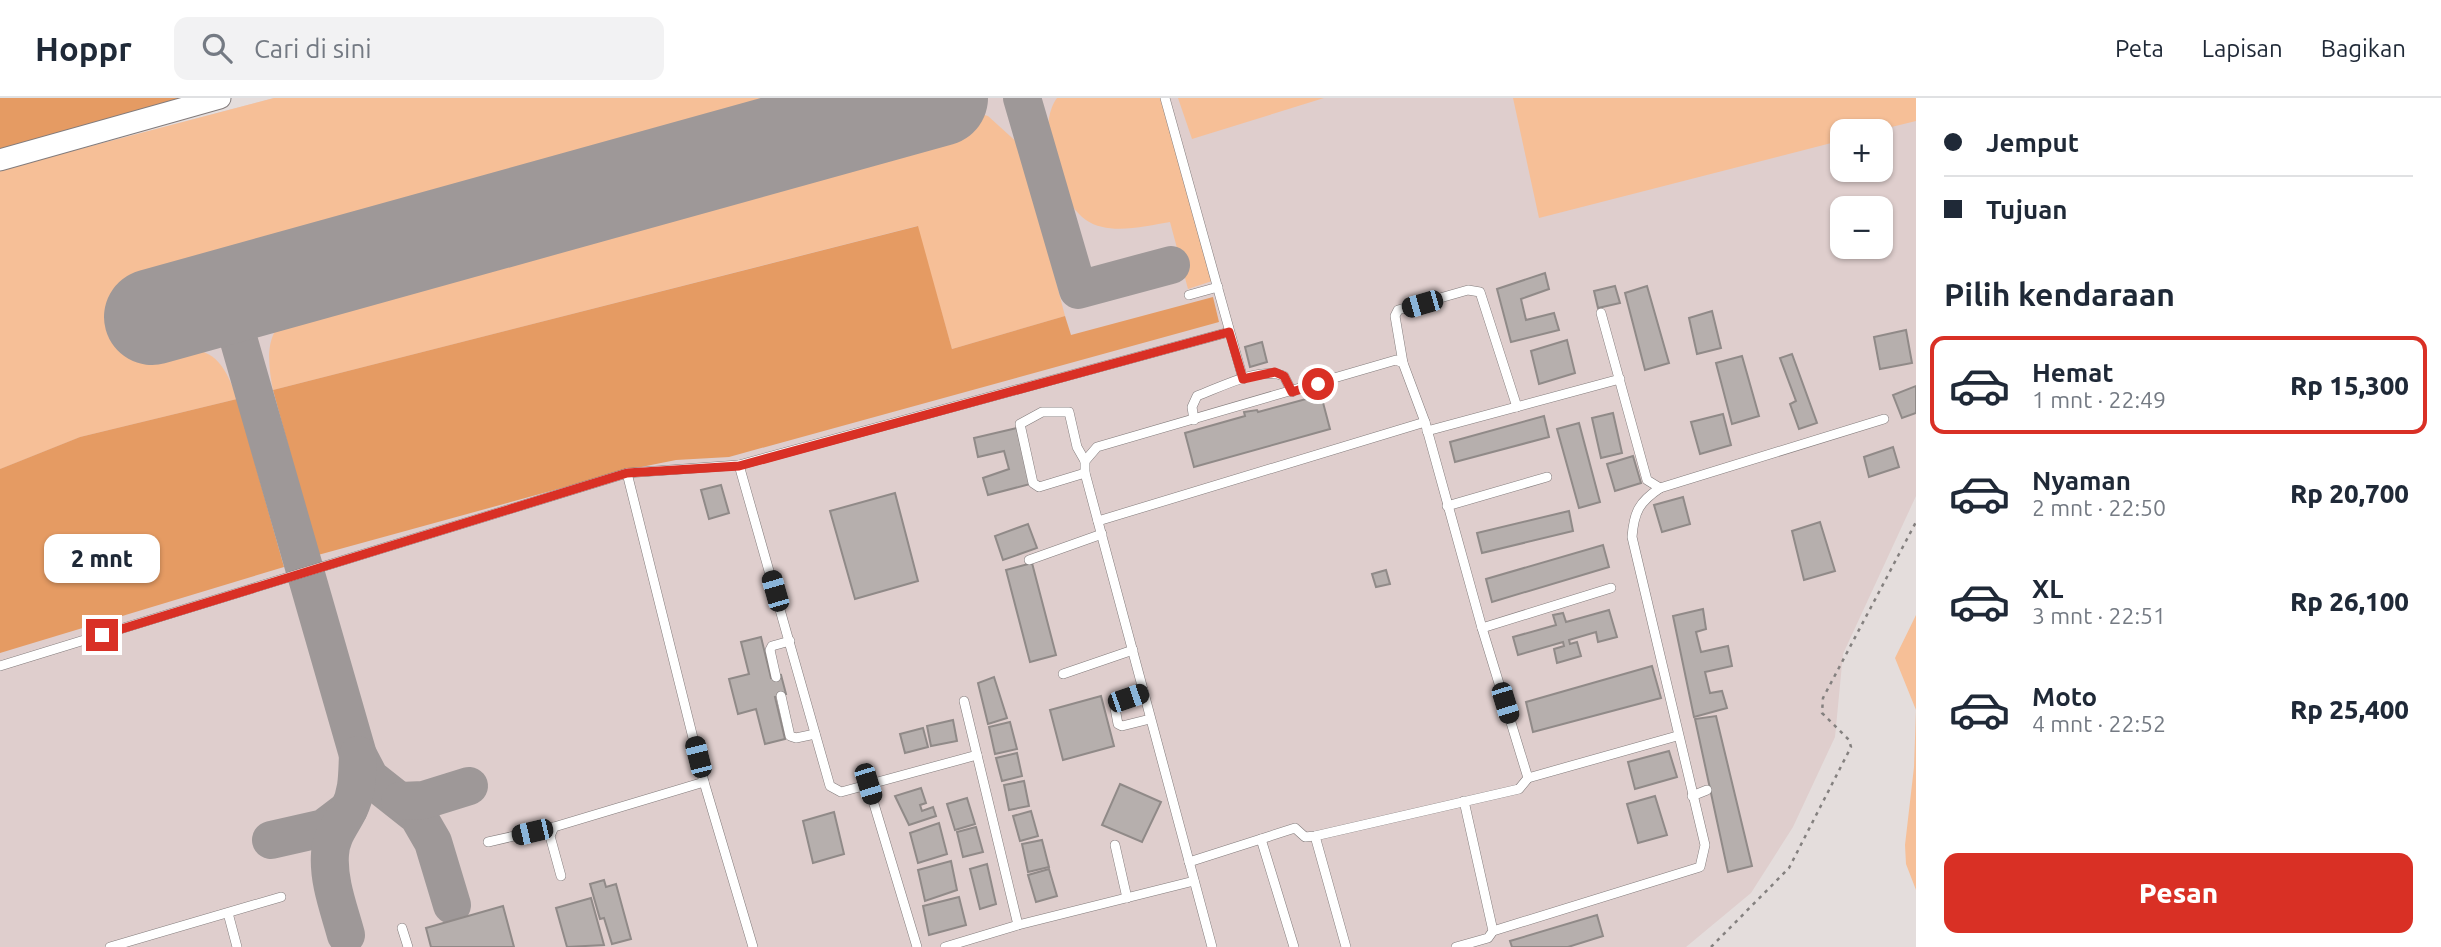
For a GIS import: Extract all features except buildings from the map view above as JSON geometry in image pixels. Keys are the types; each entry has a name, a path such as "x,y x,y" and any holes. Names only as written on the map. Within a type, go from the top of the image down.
{"street":[{"path":"0,160 220,98"}],"lane":[{"path":"1165,98 1243,379"},
{"path":"1189,295 1218,287"},
{"path":"1517,407 1480,292 1468,290 1398,310 1395,316 1403,363 1426,426 1482,628 1528,778"},
{"path":"1601,313 1647,480 1660,488"},
{"path":"0,666 627,473 739,466 1229,332"},
{"path":"1085,461 1097,447 1396,360 1403,363"},
{"path":"1194,420 1192,407 1197,396 1243,379 1275,372 1284,376 1292,392"},
{"path":"1098,521 1426,426 1517,407 1620,379"},
{"path":"1085,473 1039,488 1033,483 1020,424 1042,412 1069,412 1077,447 1085,461 1085,473 1212,947"},
{"path":"1456,947 1488,938 1493,931 1700,867 1705,845 1677,736 1632,537 1634,514 1642,500 1660,488 1884,419"},
{"path":"739,466 830,786 841,792 976,755"},
{"path":"627,473 704,782 752,947"},
{"path":"1447,506 1547,477"},
{"path":"1029,560 1102,534"},
{"path":"1482,628 1611,588"},
{"path":"776,677 770,650 772,646 790,641"},
{"path":"1063,674 1133,650"},
{"path":"1143,694 1114,703 1118,724 1150,719"},
{"path":"781,696 790,736 796,738 816,734"},
{"path":"964,701 1018,925"},
{"path":"1189,862 1296,828 1305,837 1315,836 1519,789 1528,778 1677,736"},
{"path":"488,842 554,827 704,782"},
{"path":"868,784 917,947"},
{"path":"1692,796 1707,790"},
{"path":"1464,801 1493,931"},
{"path":"554,827 550,836 561,876"},
{"path":"1315,836 1346,947"},
{"path":"1261,839 1294,947"},
{"path":"1115,845 1127,898"},
{"path":"945,947 1018,925 1194,881"},
{"path":"110,947 281,897"},
{"path":"228,913 237,947"},
{"path":"402,928 408,947"}],"path":[{"path":"1711,947 1789,868 1851,747 1849,740 1822,713 1823,698 1916,522"}],"shaded area":[{"path":"0,98 190,98 0,153"},
{"path":"274,98 1916,98 1916,496 1843,654 1835,737 1793,827 1751,893 1686,947 0,947 0,170"},
{"path":"274,98 871,98 349,243 311,238 142,280 162,354 191,350 202,351 211,356 226,372 237,399 80,437 0,469 0,170"},
{"path":"1057,98 1163,98 1212,281 1188,289 1170,222 1139,227 1105,228 1086,220 1076,210 1066,197 1052,162 1048,126"},
{"path":"1178,98 1324,98 1192,139"},
{"path":"1513,98 1916,98 1916,121 1893,127 1893,119 1830,119 1830,143 1539,218"},
{"path":"966,110 988,116 1021,146 1065,316 952,349 917,226 273,390 269,359 276,329 292,315 329,303 357,276"},
{"path":"918,226 952,349 1065,316 1071,335 1213,297 1219,322 729,457 676,460 631,469 318,555 273,390"},
{"path":"237,399 284,567 0,653 0,469 80,437"},
{"path":"1916,615 1916,710 1895,658"},
{"path":"1916,710 1916,890 1906,864 1905,845 1914,767"}],"taxiway":[{"path":"1022,98 1078,290 1171,265"},
{"path":"226,296 358,755 370,778 418,816 433,842 452,905"},
{"path":"346,935 332,885 330,854 335,835 354,796 358,755"},
{"path":"400,801 424,800 469,786"},
{"path":"271,840 324,828 349,809"}],"runway":[{"path":"152,317 940,98"}],"route":[{"path":"102,635 627,473 739,466 1229,332 1243,379 1275,372 1284,376 1292,392 1318,384"}]}
